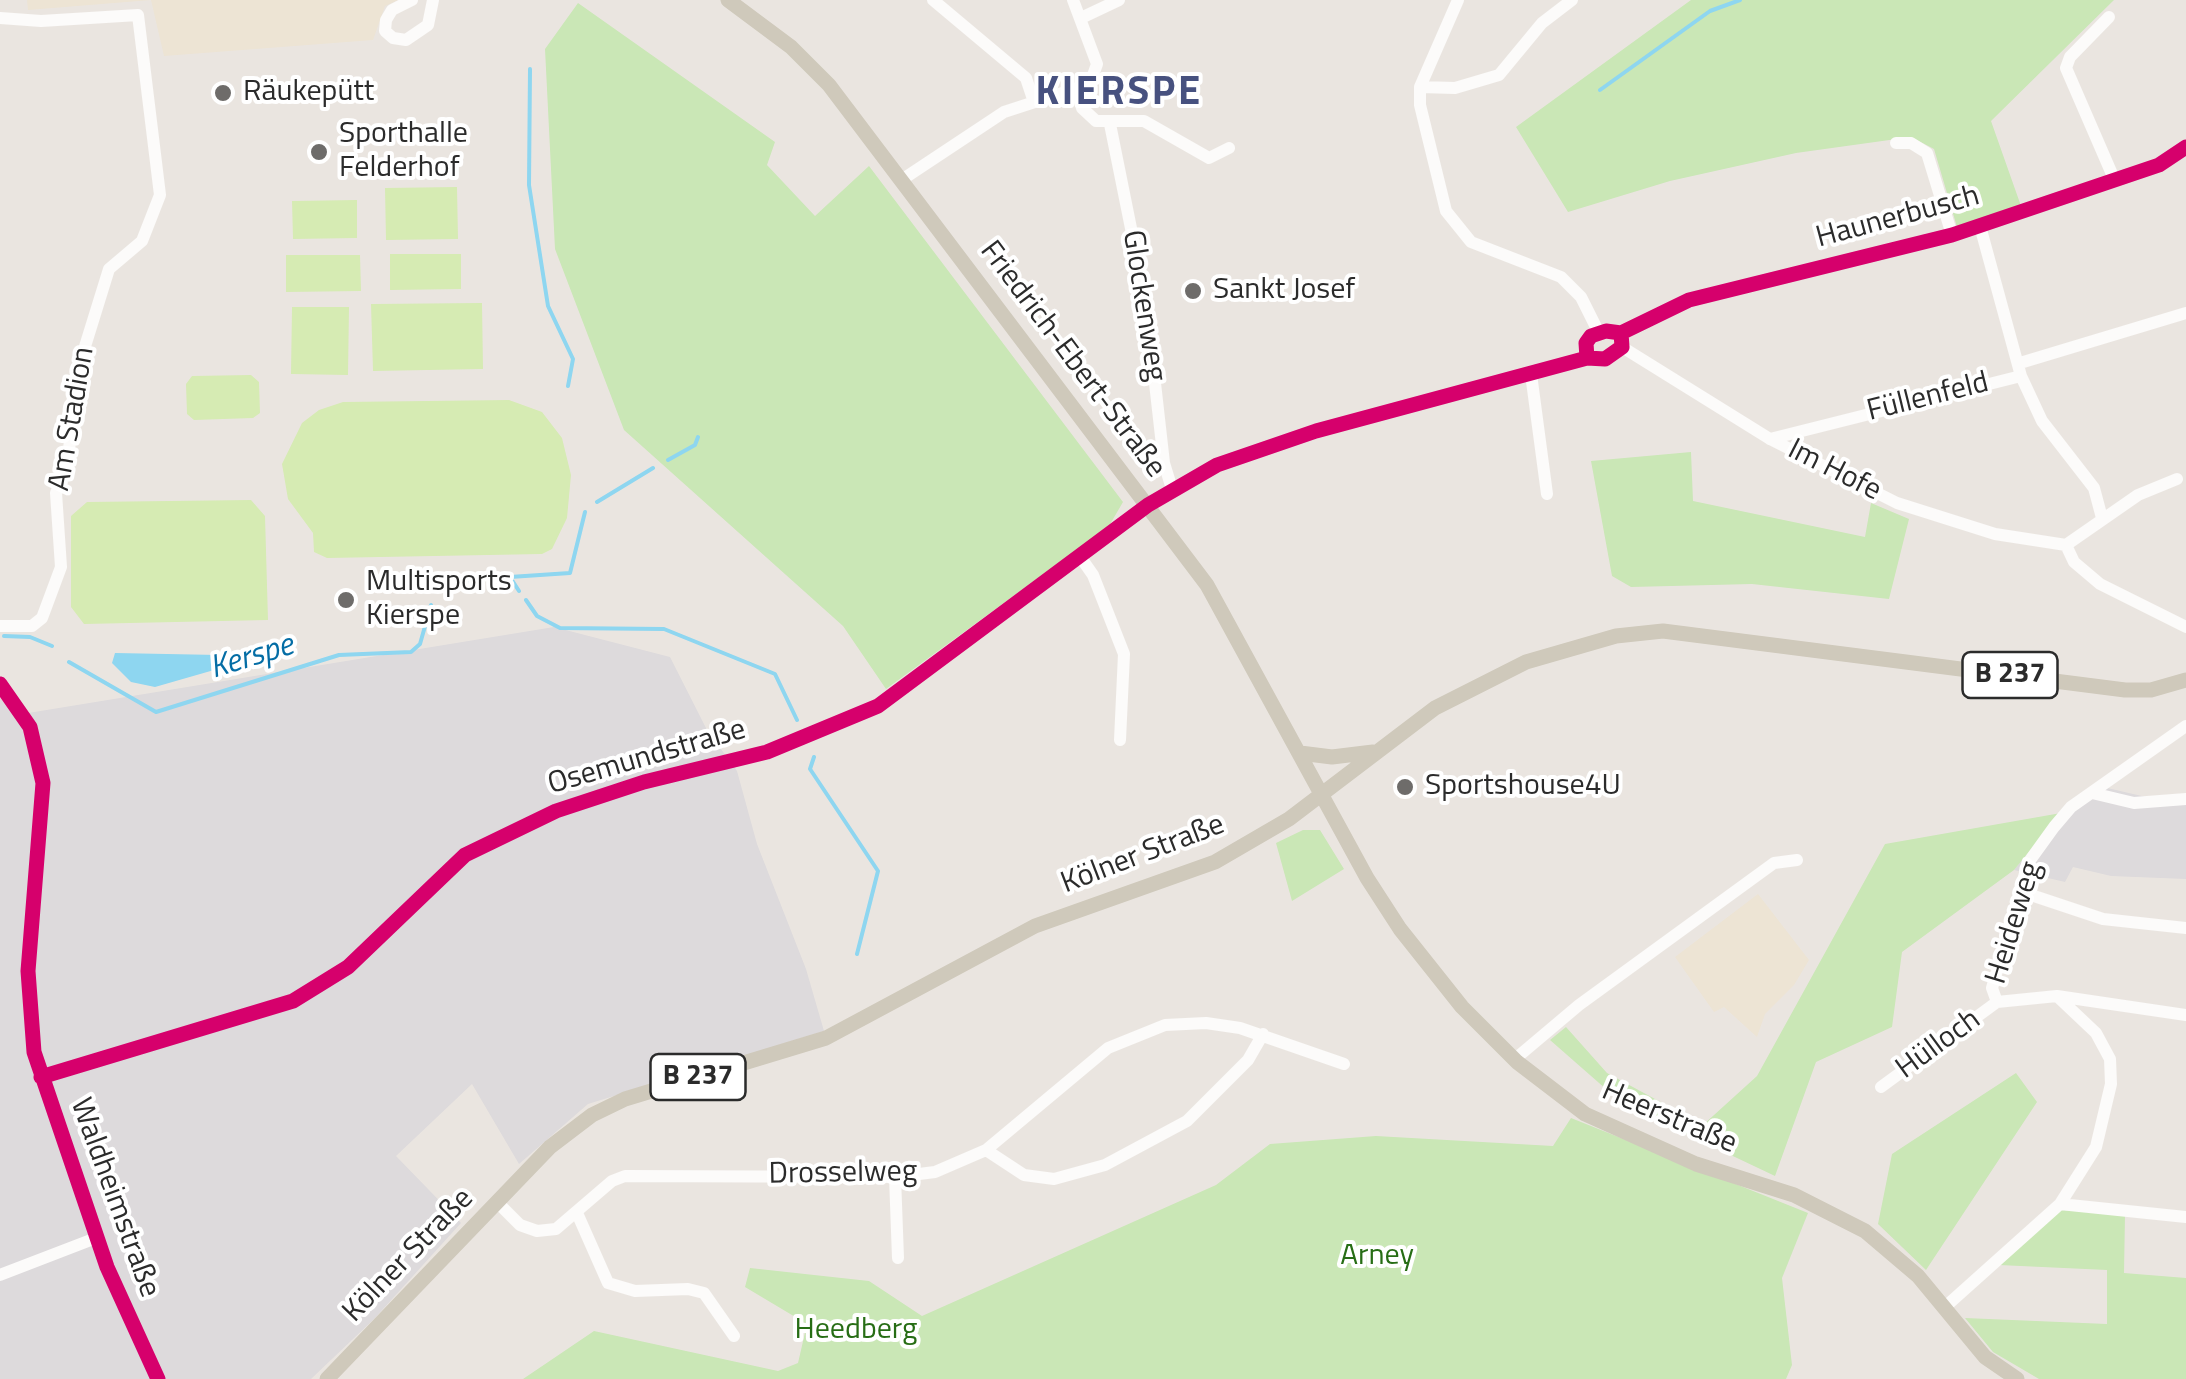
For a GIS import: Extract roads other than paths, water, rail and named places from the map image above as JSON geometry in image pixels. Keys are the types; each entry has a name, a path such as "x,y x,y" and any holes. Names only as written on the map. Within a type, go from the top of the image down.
{"main road":[{"name":"Friedrich-Ebert-Straße","path":"728,0 813,68 903,180 1148,506 1207,585 1321,794"},
{"name":"Kölner Straße","path":"327,1379 550,1148 592,1115 625,1099 838,1032 1035,926 1215,862 1249,844 1321,794 1435,708 1495,674 1580,644 1638,632 1744,640 2125,690 2151,690 2186,680"},
{"path":"1300,752 1332,757 1377,751"},
{"name":"Heerstraße","path":"1321,794 1400,929 1462,1007 1514,1059 1585,1114 1622,1132 1836,1214 1893,1251 1984,1357 2018,1379"}],"street":[{"path":"412,0 392,10 386,20 385,31 393,38 406,40 428,25 433,0"},
{"path":"933,0 1026,78 1033,99"},
{"path":"903,180 1004,112 1033,99 1076,92 1090,84 1096,64 1073,0"},
{"path":"1081,18 1119,0"},
{"path":"1458,0 1420,87 1420,106 1440,189 1459,231 1482,248 1545,268 1560,277 1580,297 1599,333 1622,340"},
{"path":"1420,87 1454,88 1499,75 1542,23 1572,0"},
{"name":"Am Stadion","path":"0,626 32,626 42,618 49,601 61,567 56,493 68,466 74,382 109,269 142,241 160,194 138,15 1,21"},
{"path":"2109,17 2070,56 2066,68 2115,181"},
{"path":"1076,92 1087,115 1110,124 1144,121 1209,158 1229,148"},
{"name":"Glockenweg","path":"1110,124 1140,273 1139,298 1148,321 1164,463 1172,489"},
{"name":"Haunerbusch","path":"1896,144 1911,144 1926,153 1952,235"},
{"name":"Haunerbusch","path":"1586,358 1605,359 1622,340 1720,290 1952,235 2159,165 2186,147"},
{"path":"1980,226 2020,369 2042,420 2094,488 2102,518"},
{"name":"Füllenfeld","path":"1770,439 2020,369 2186,313"},
{"path":"1148,506 1172,489 1262,447 1586,358 1586,342 1599,333"},
{"name":"Im Hofe","path":"1622,340 1770,439 1897,503 1948,522 2066,545"},
{"path":"1531,374 1547,494"},
{"path":"2177,478 2102,518 2066,545 2074,562 2100,584 2186,627"},
{"name":"Osemundstraße","path":"41,1077 293,1001 348,967 464,856 577,802 767,752 857,718 903,692 1148,506"},
{"path":"1079,556 1093,575 1124,654 1120,740"},
{"name":"Waldheimstraße","path":"0,684 30,728 44,783 28,994 31,1040 96,1238 158,1379"},
{"name":"Heideweg","path":"2186,726 2071,808 2028,863 1992,988 1997,1002 2057,996 2186,1015"},
{"path":"2092,793 2134,803 2186,800"},
{"path":"1514,1059 1580,1004 1774,863 1798,860"},
{"path":"2022,892 2104,919 2186,928"},
{"path":"1945,1308 2060,1204 2096,1147 2111,1084 2110,1059 2096,1033 2057,996"},
{"name":"Hülloch","path":"1882,1088 1997,1002"},
{"name":"Drosselweg","path":"498,1203 520,1225 537,1230 556,1228 612,1181 625,1176 895,1177 936,1172 986,1150 1108,1048 1165,1025 1206,1022 1262,1034 1344,1064"},
{"path":"986,1150 1024,1176 1054,1179 1105,1165 1187,1121 1248,1060 1262,1034"},
{"path":"895,1177 898,1258"},
{"path":"2060,1204 2186,1217"},
{"path":"577,1213 608,1283 634,1291 688,1289 704,1294 734,1336"},
{"path":"0,1275 96,1238"}],"water":[{"path":"115,653 239,658 221,668 155,687 131,682 112,663"}],"waterway":[{"path":"1600,90 1710,11 1740,0"},
{"path":"530,69 529,185 548,306 573,359 568,386"},
{"path":"668,460 695,445 698,437"},
{"path":"597,502 653,468"},
{"path":"510,577 570,573 585,512"},
{"name":"Kerspe","path":"447,591 461,581 510,577 519,591"},
{"name":"Kerspe","path":"526,600 537,616 560,628 664,629 775,674 797,720"},
{"name":"Kerspe","path":"69,662 156,712 339,655 411,652 420,644 431,605"},
{"name":"Kerspe","path":"4,636 30,637 52,646"},
{"name":"Kerspe","path":"814,757 810,769 878,871 857,954"}],"place":[{"name":"Räukepütt","path":"223,93"},
{"name":"Sporthalle Felderhof","path":"319,152"},
{"name":"Sankt Josef","path":"1193,291"},
{"name":"Multisports Kierspe","path":"346,600"},
{"name":"Sportshouse4U","path":"1405,787"}],"district":[{"name":"KIERSPE","path":"1119,94"}],"park label":[{"name":"Arney","path":"1377,1257"},
{"name":"Heedberg","path":"856,1331"}]}
